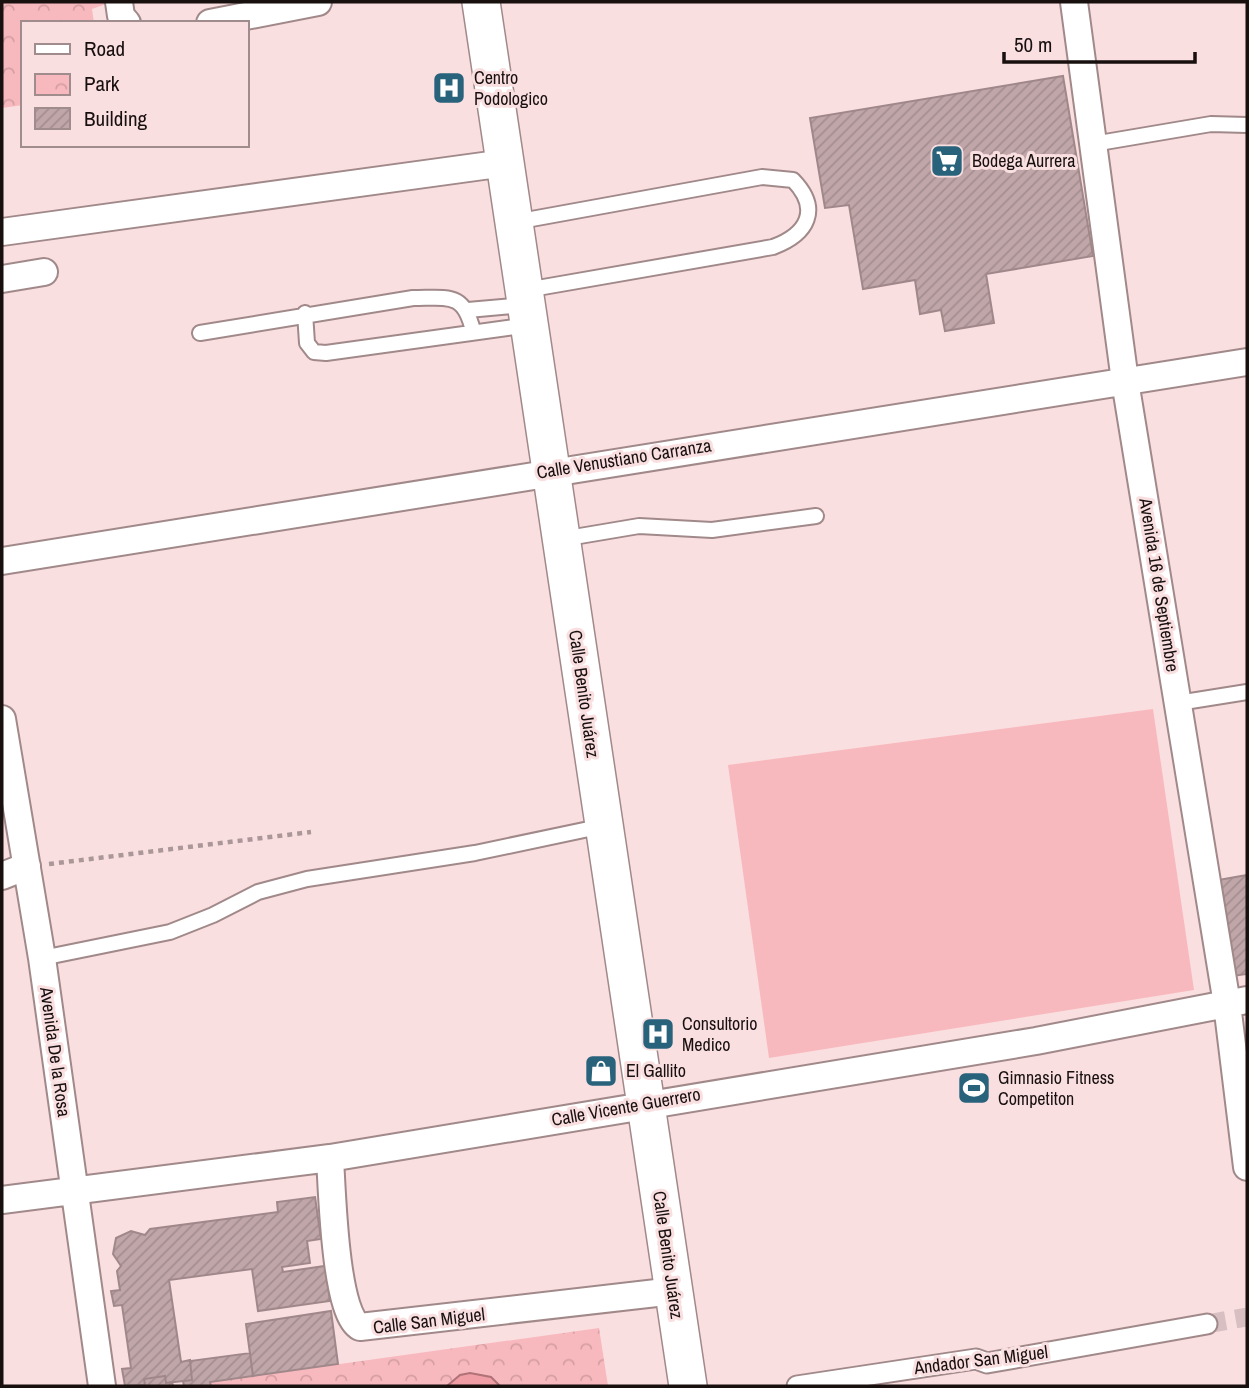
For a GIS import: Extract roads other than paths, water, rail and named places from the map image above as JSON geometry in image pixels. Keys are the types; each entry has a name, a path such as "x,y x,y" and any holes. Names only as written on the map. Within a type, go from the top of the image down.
{"main road":[{"name":"Calle Benito Juárez","path":"481,2 688,1386"}],"street":[{"path":"119,2 121,16 125,21"},
{"path":"220,21 318,2"},
{"name":"Avenida 16 de Septiembre","path":"1074,2 1125,381 1178,703 1237,1002 1247,1167"},
{"path":"2,232 505,163"},
{"path":"2,279 44,272"},
{"name":"Calle Venustiano Carranza","path":"2,561 551,471 1247,362"},
{"name":"Avenida De la Rosa","path":"2,719 42,958 102,1386"},
{"path":"2,876 27,866"},
{"name":"Calle Vicente Guerrero","path":"2,1200 330,1158 646,1103 1036,1041 1237,1002"},
{"name":"Calle San Miguel","path":"330,1158 342,1289 351,1320 360,1327 674,1291"},
{"name":"Andador San Miguel","path":"797,1386 976,1359 986,1363 1207,1324"}],"lane":[{"path":"1093,144 1211,124 1247,125"},
{"path":"468,310 526,306 774,247 789,241 802,231 808,218 802,190 793,180 762,177 514,222"},
{"path":"200,333 305,313 414,298 443,298 460,303 468,310 473,331"},
{"path":"305,313 307,343 314,352 326,353 473,331 526,306"},
{"path":"561,539 639,526 712,530 751,527 816,516"},
{"path":"1178,703 1247,692"},
{"path":"42,958 170,932 213,915 258,892 307,879 475,853 604,826"}],"tunnel":[{"path":"1207,1324 1247,1317"}],"place":[{"name":"Centro Podologico","path":"449,88"},
{"name":"Bodega Aurrera","path":"947,161"},
{"name":"Consultorio Medico","path":"658,1034"},
{"name":"El Gallito","path":"601,1071"},
{"name":"Gimnasio Fitness Competiton","path":"974,1088"}]}
